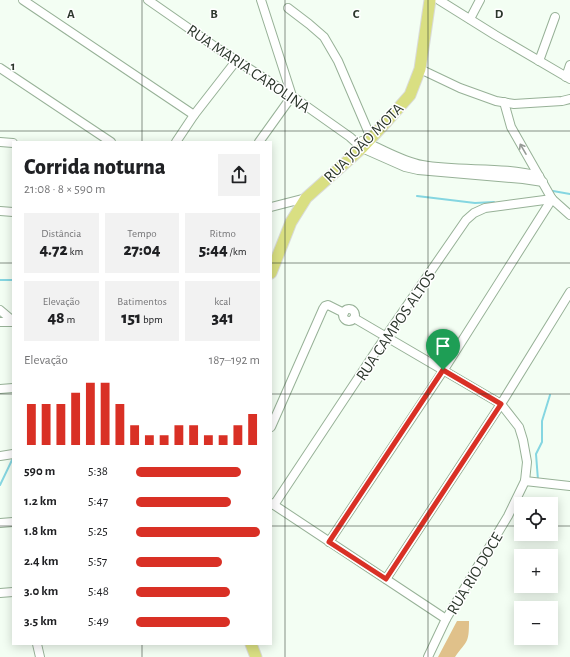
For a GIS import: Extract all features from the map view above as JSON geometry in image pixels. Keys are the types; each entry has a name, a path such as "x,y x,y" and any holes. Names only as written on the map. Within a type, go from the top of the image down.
{"main road":[{"name":"RUA JOÃO MOTA","path":"272,270 291,222 306,198 366,143 410,95 420,69 430,0"},
{"path":"250,645 256,657"}],"street":[{"path":"23,0 194,115"},
{"name":"RUA MARIA CAROLINA","path":"148,0 236,61 292,96 350,137 366,143 405,167 418,170 523,179 541,179"},
{"path":"260,141 292,96 261,0"},
{"path":"439,0 568,78 570,65"},
{"path":"470,19 480,0"},
{"path":"288,8 324,37 338,61 366,143"},
{"path":"539,61 555,17"},
{"path":"177,141 194,115 236,61"},
{"path":"0,68 110,141"},
{"path":"420,69 460,88 496,101 514,104 562,101 570,98"},
{"path":"504,102 511,128 552,199 570,215"},
{"path":"0,142 12,143"},
{"path":"272,207 306,198"},
{"path":"329,542 443,370 552,199"},
{"name":"RUA CAMPOS ALTOS","path":"272,504 466,220 474,212 485,208 552,199"},
{"path":"0,211 12,212"},
{"path":"386,579 501,404 569,295"},
{"name":"RUA RIO DOCE","path":"272,424 323,309 325,306 328,306 344,312 344,317 346,320 351,321 354,318 501,404 519,427 527,462 525,481 508,516 446,619 428,657"},
{"path":"0,310 12,320"},
{"path":"0,322 12,321"},
{"path":"0,389 12,388"},
{"path":"0,456 12,454"},
{"path":"525,481 570,486"},
{"path":"272,504 446,619"},
{"path":"0,523 12,522"},
{"path":"0,593 12,592"},
{"path":"37,645 40,657"}],"shaded area":[{"path":"457,621 469,621 468,638 455,657 438,657"}],"waterway":[{"path":"553,191 570,194"},
{"path":"417,196 475,203 494,202"},
{"path":"0,280 12,280"},
{"path":"538,480 536,454 542,442 542,421 550,395"},
{"path":"0,485 12,460"}],"route":[{"path":"443,370 501,404 386,579 329,542 443,370"}]}
